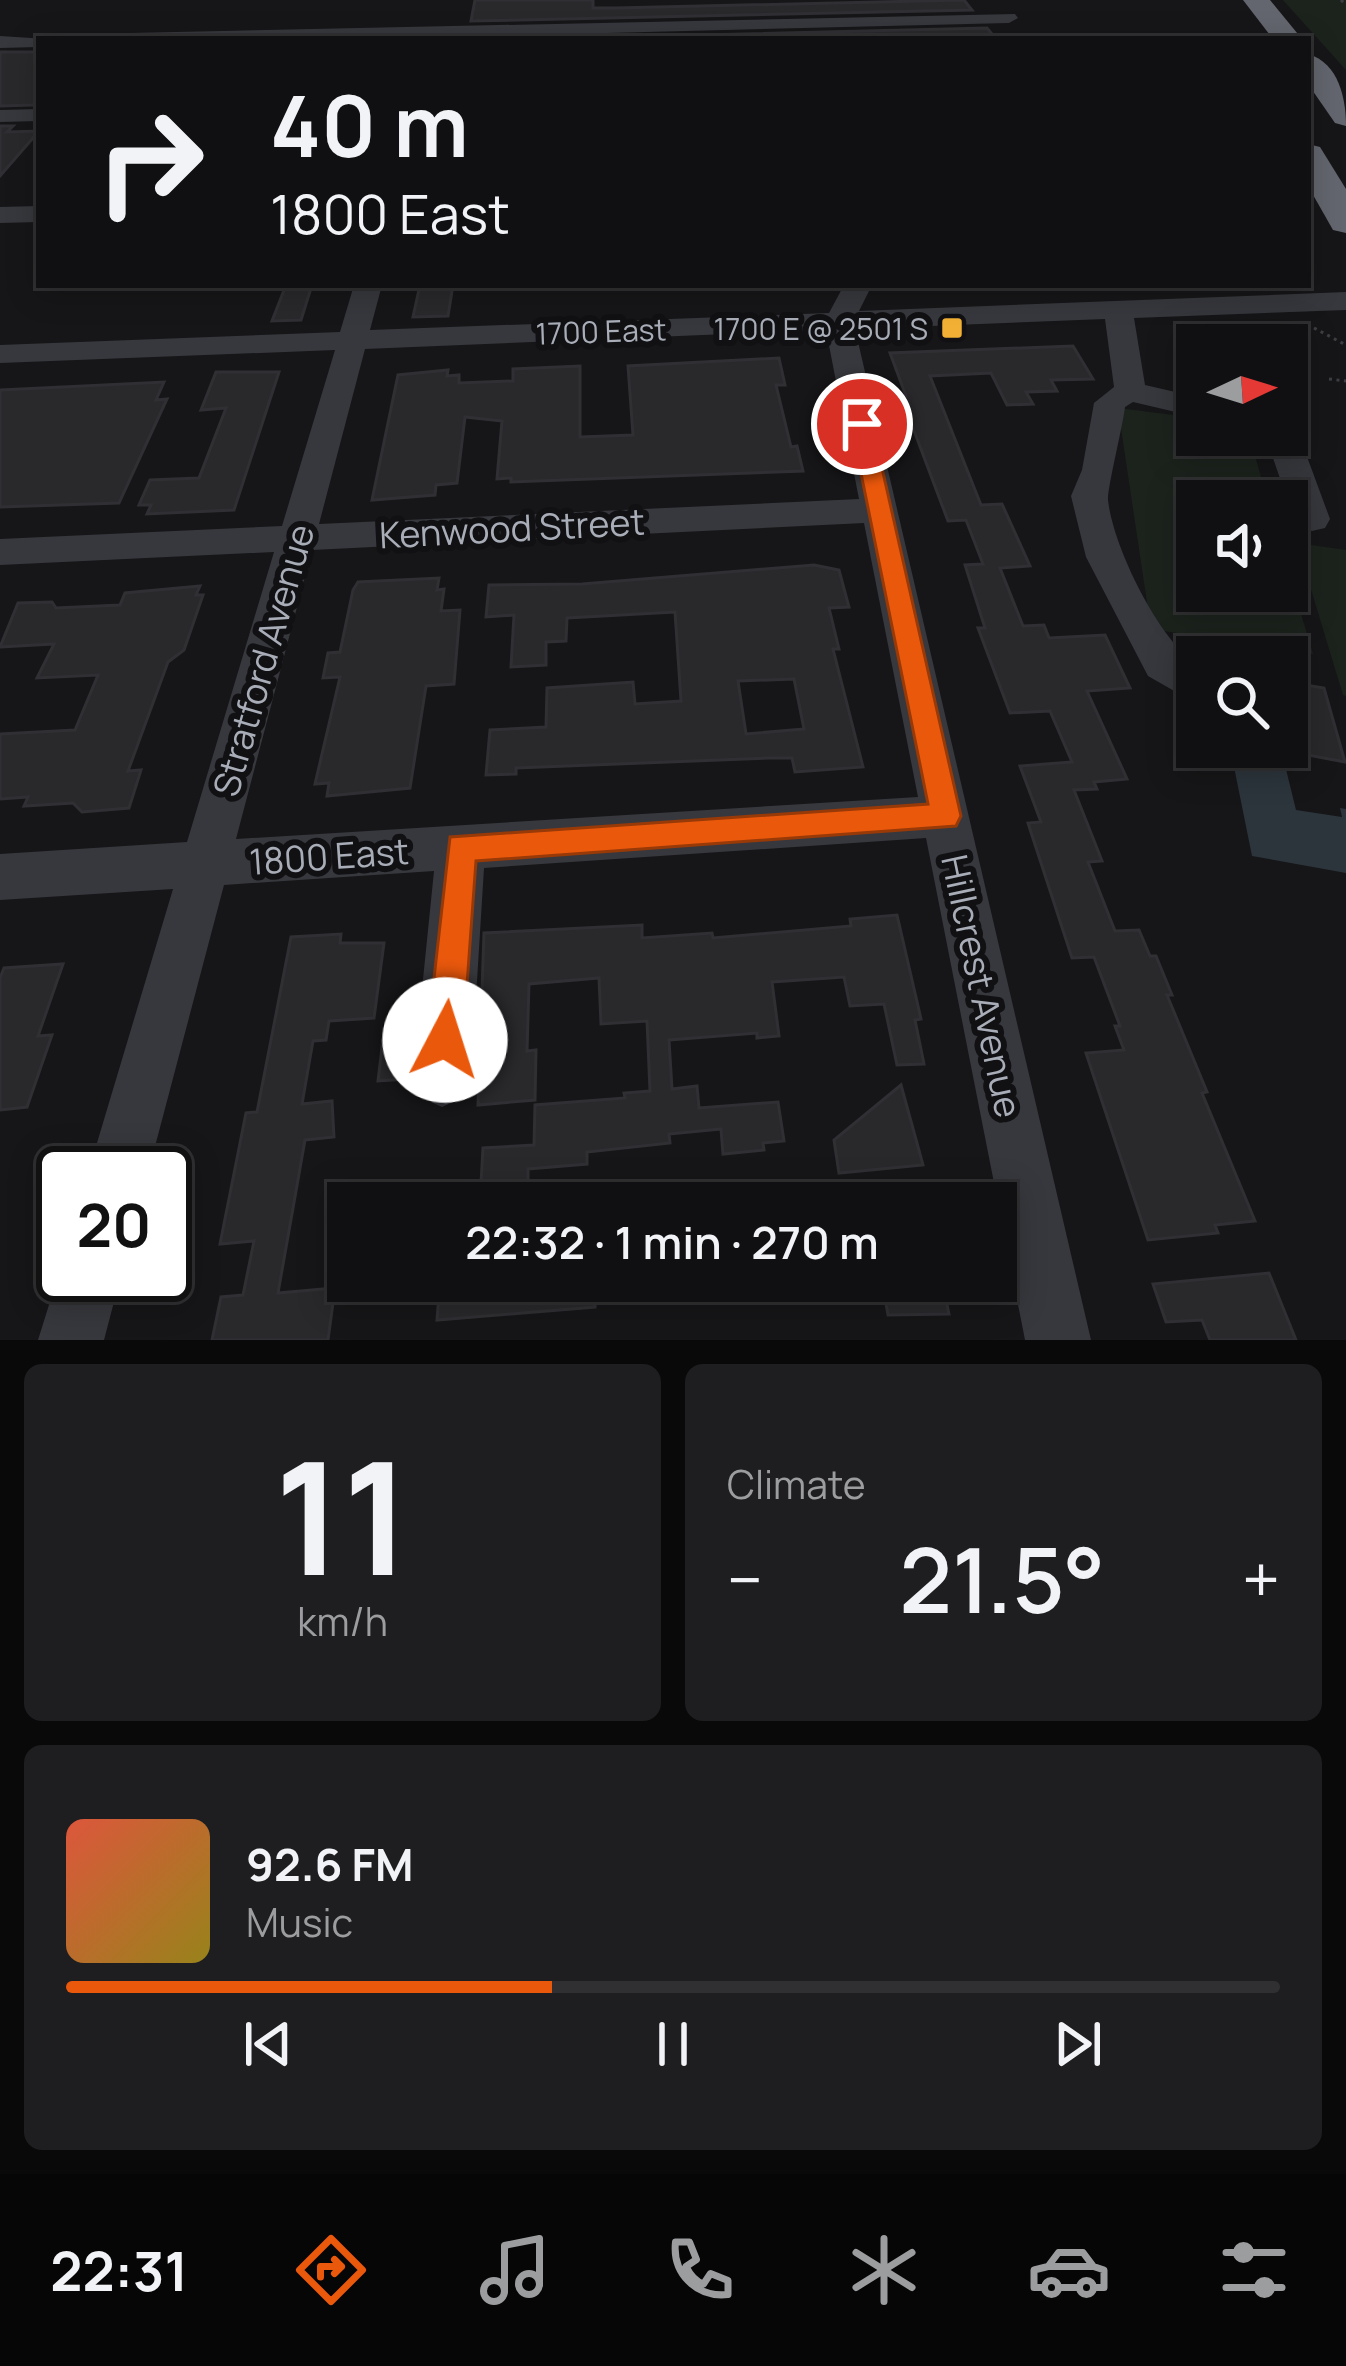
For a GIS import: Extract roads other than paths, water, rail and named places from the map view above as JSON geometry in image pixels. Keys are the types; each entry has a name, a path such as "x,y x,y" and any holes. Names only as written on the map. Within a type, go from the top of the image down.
{"highway":[{"path":"1256,0 1286,36"},
{"path":"1311,67 1346,116"},
{"path":"1311,159 1346,222"}],"street":[{"path":"993,0 1025,36"},
{"path":"223,36 1009,18"},
{"path":"0,42 36,41"},
{"path":"0,116 36,115"},
{"path":"0,215 36,214"},
{"name":"Stratford Avenue","path":"126,1146 367,288"},
{"name":"1700 East","path":"0,354 352,340 848,303 1118,310 1346,301"},
{"name":"Hillcrest Avenue","path":"848,303 880,510 1058,1340"},
{"path":"1118,310 1130,390"},
{"path":"1130,390 1176,404"},
{"path":"1130,390 1110,403 1099,470 1089,496 1105,557 1163,664 1176,673"},
{"path":"1290,456 1312,519"},
{"name":"Kenwood Street","path":"0,553 880,510"},
{"name":"1800 East","path":"0,877 946,816"},
{"path":"442,1078 461,847"},
{"path":"71,1340 82,1302"}],"place":[{"name":"1700 E @ 2501 S","path":"952,328"}]}
